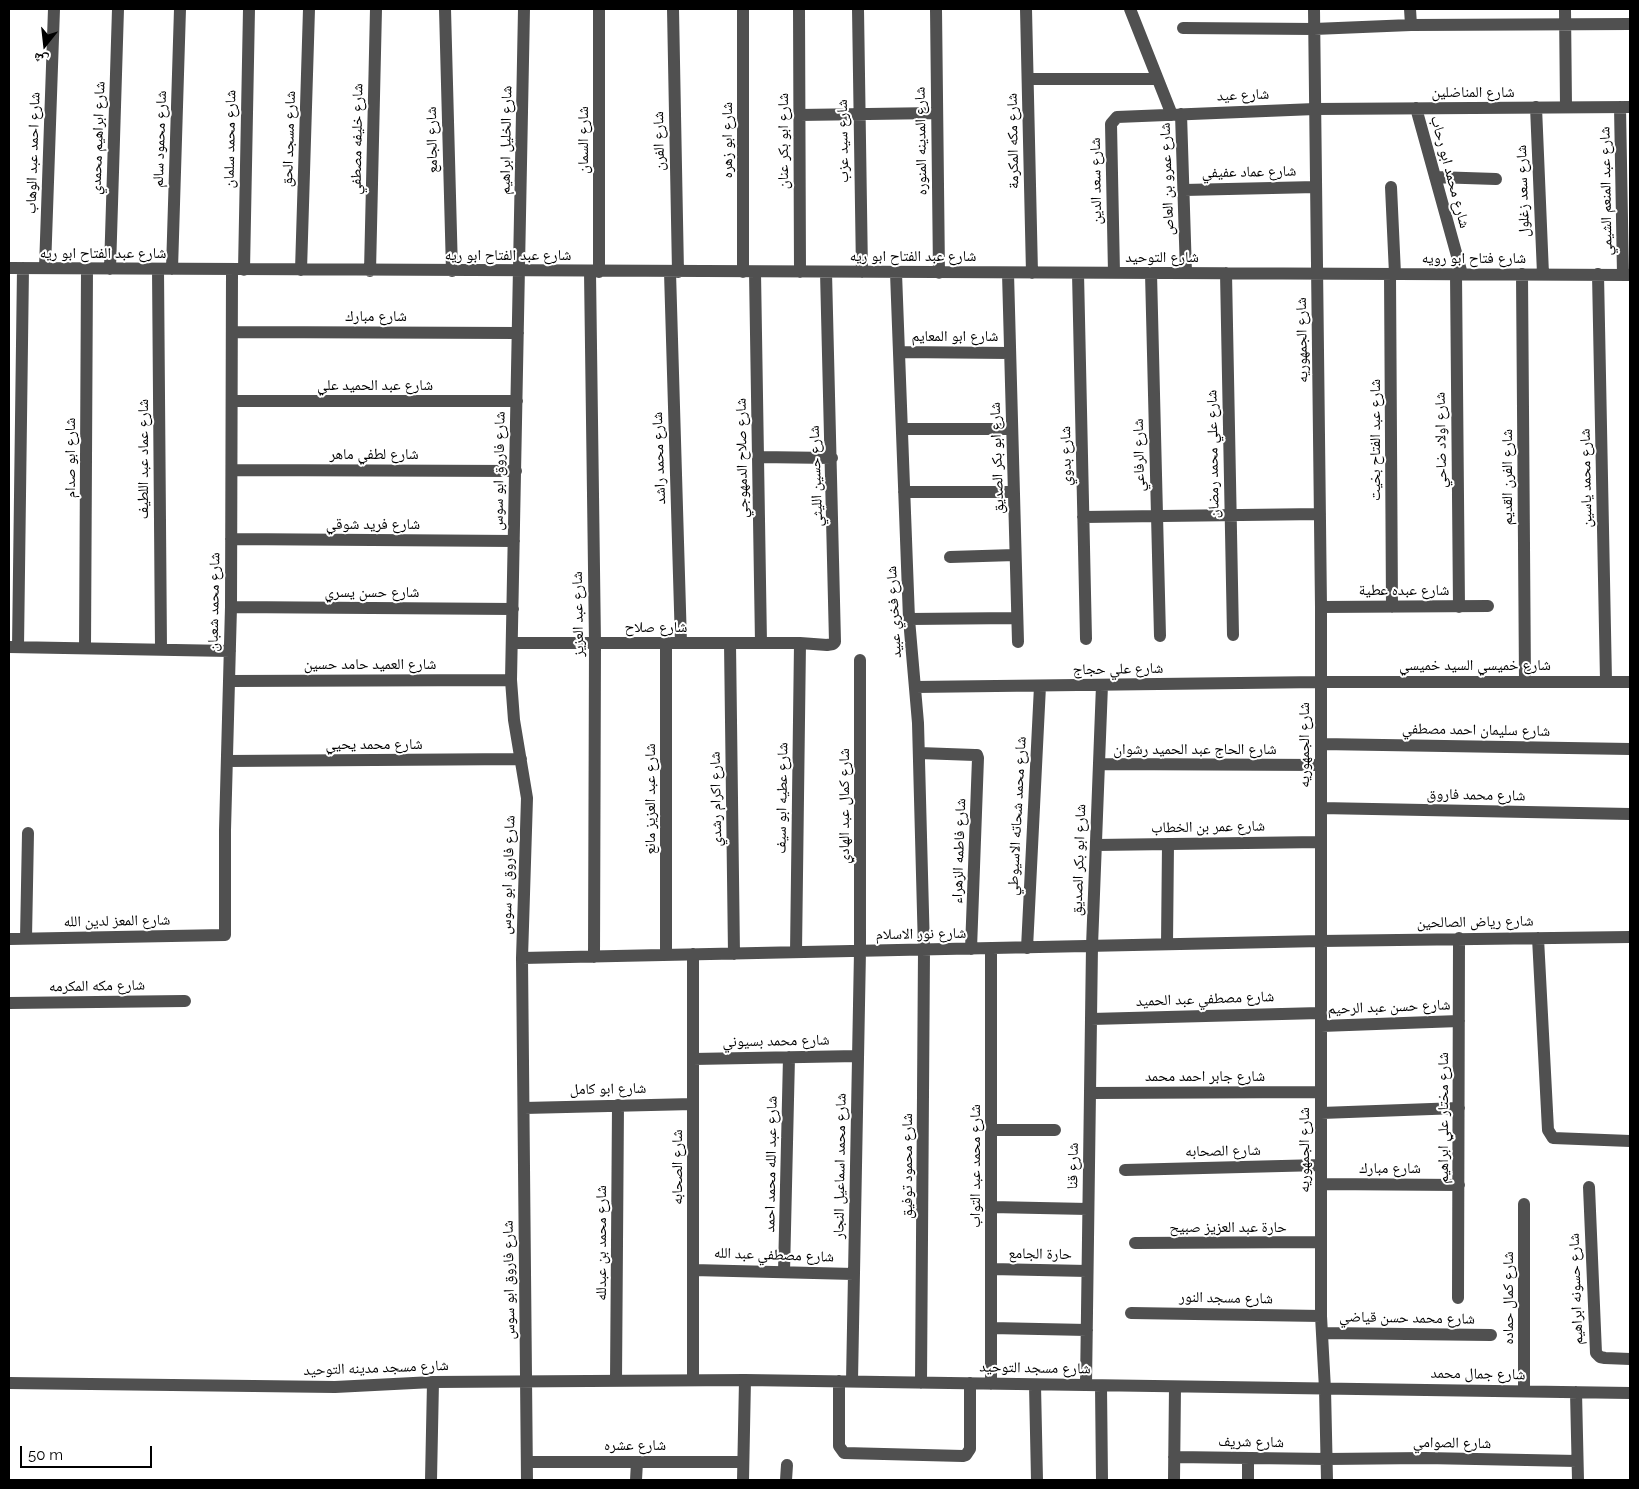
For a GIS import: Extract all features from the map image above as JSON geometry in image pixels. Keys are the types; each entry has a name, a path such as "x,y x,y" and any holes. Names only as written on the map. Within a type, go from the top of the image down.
{"street":[{"name":"شارع احمد عبد الوهاب","path":"45,268 54,9"},
{"name":"شارع ابراهيم محمدي","path":"110,269 118,9"},
{"name":"شارع محمود سالم","path":"172,269 180,9"},
{"name":"شارع محمد سلمان","path":"238,270 249,9"},
{"name":"شارع مسجد الحق","path":"302,270 309,9"},
{"name":"شارع خليفه مصطفي","path":"370,271 376,9"},
{"name":"شارع الجامع","path":"445,9 452,271"},
{"name":"شارع الخليل ابراهيم","path":"520,271 524,9"},
{"name":"شارع السمان","path":"594,272 599,9"},
{"name":"شارع الفرن","path":"673,9 674,272"},
{"name":"شارع ابو زهره","path":"742,9 749,272"},
{"name":"شارع ابو بكر عنان","path":"799,9 800,272"},
{"name":"شارع سيد عزب","path":"858,9 862,272"},
{"name":"شارع المدينه المنوره","path":"936,9 939,273"},
{"name":"شارع مكه المكرمة","path":"1026,9 1032,273"},
{"path":"1130,9 1157,79 1177,114"},
{"name":"شارع الجمهوريه","path":"1314,9 1321,607 1320,1242 1327,1480"},
{"path":"1410,9 1411,25"},
{"path":"1565,9 1566,107"},
{"path":"1183,28 1314,29 1411,25 1630,24"},
{"path":"1028,79 1157,79"},
{"name":"شارع سعد زغلول","path":"1536,107 1542,274"},
{"name":"شارع المناضلين","path":"1315,109 1625,107"},
{"name":"شارع عبد المنعم الشيمي","path":"1625,107 1627,274"},
{"name":"شارع محمد ابو رحاب","path":"1416,108 1459,274"},
{"name":"شارع عيد","path":"1177,114 1315,109"},
{"path":"799,116 937,113"},
{"name":"شارع عمرو بن العاص","path":"1177,114 1184,190 1186,273"},
{"name":"شارع سعد الدين","path":"1114,273 1112,121 1117,117 1177,114"},
{"path":"1435,177 1496,179"},
{"name":"شارع عماد عفيفي","path":"1184,190 1316,187"},
{"name":"شارع عبد الفتاح بخيت","path":"1391,187 1392,607"},
{"name":"شارع عبد الفتاح ابو ريه","path":"9,268 1008,273"},
{"path":"23,268 13,647 230,651"},
{"name":"شارع ابو صدام","path":"85,648 87,269"},
{"name":"شارع عماد عبد اللطيف","path":"158,269 160,649"},
{"name":"شارع محمد شعبان","path":"225,935 231,607 233,332 238,270"},
{"name":"شارع فاروق ابو سوس","path":"520,271 511,680 514,720 527,798 522,958 527,1480"},
{"name":"شارع عبد العزيز","path":"594,272 594,956"},
{"name":"شارع محمد راشد","path":"674,272 681,643"},
{"name":"شارع صلاح الدمهوجي","path":"749,272 758,457 760,643"},
{"name":"شارع حسين الليثي","path":"800,643 830,645 836,640 826,272"},
{"name":"شارع فخري عبيد","path":"896,272 909,619 918,723 924,950"},
{"name":"شارع التوحيد","path":"1008,273 1317,274"},
{"name":"شارع ابو بكر الصديق","path":"1008,273 1018,642"},
{"name":"شارع بدوي","path":"1078,273 1086,639"},
{"name":"شارع الرفاعي","path":"1151,273 1160,636"},
{"name":"شارع علي محمد رمضان","path":"1226,273 1233,634"},
{"name":"شارع فتاح ابو رويه","path":"1317,274 1627,274"},
{"name":"شارع اولاد ضاحي","path":"1459,274 1459,606"},
{"name":"شارع الفرن القديم","path":"1522,274 1524,681"},
{"name":"شارع محمد ياسين","path":"1598,274 1606,681"},
{"name":"شارع مبارك","path":"233,332 518,333"},
{"name":"شارع ابو المعايم","path":"899,352 1010,353"},
{"name":"شارع عبد الحميد علي","path":"232,401 517,401"},
{"path":"902,429 1012,429"},
{"path":"758,457 832,458"},
{"name":"شارع لطفي ماهر","path":"232,470 516,471"},
{"path":"904,492 1014,492"},
{"path":"1083,517 1320,514"},
{"name":"شارع فريد شوقي","path":"231,540 514,541"},
{"path":"950,557 1016,555"},
{"name":"شارع عبده عطية","path":"1321,607 1488,606"},
{"name":"شارع حسن يسري","path":"231,607 513,609"},
{"path":"909,619 1017,618"},
{"name":"شارع صلاح","path":"512,643 800,643"},
{"name":"شارع عبد العزيز مانع","path":"666,643 666,955"},
{"name":"شارع اكرام رشدي","path":"730,643 734,954"},
{"name":"شارع عطيه ابو سيف","path":"796,952 800,643"},
{"name":"شارع كمال عبد الهادي","path":"860,660 860,951"},
{"name":"شارع العميد حامد حسين","path":"229,681 511,680"},
{"name":"شارع خميسي السيد خميسي","path":"1321,682 1630,682"},
{"name":"شارع علي حجاج","path":"915,687 1321,682"},
{"name":"شارع ابو بكر الصديق","path":"1092,946 1102,685"},
{"name":"شارع محمد شحاته الاسيوطي","path":"1027,948 1040,686"},
{"name":"شارع سليمان احمد مصطفي","path":"1321,744 1630,749"},
{"name":"شارع فاطمه الزهراء","path":"919,753 977,755 971,949"},
{"name":"شارع محمد يحيي","path":"227,762 521,760"},
{"name":"شارع الحاج عبد الحميد رشوان","path":"1099,764 1321,766"},
{"name":"شارع محمد فاروق","path":"1321,808 1630,814"},
{"path":"26,938 28,833"},
{"name":"شارع عمر بن الخطاب","path":"1096,845 1320,842"},
{"path":"1167,944 1168,844"},
{"name":"شارع المعز لدين الله","path":"9,939 225,935"},
{"name":"شارع رياض الصالحين","path":"1321,941 1630,937"},
{"name":"شارع مختار علي ابراهيم","path":"1458,1298 1459,938"},
{"path":"1538,938 1548,1130 1553,1138 1630,1141"},
{"name":"شارع نور الاسلام","path":"522,958 1321,941"},
{"name":"شارع قنا","path":"1086,1385 1092,946"},
{"name":"شارع محمد عبد التواب","path":"991,948 991,1384"},
{"name":"شارع محمود توفيق","path":"921,1383 924,950"},
{"name":"شارع محمد اسماعيل النجار","path":"860,951 854,1274 839,1446 844,1453 962,1456 969,1452 970,1383"},
{"name":"شارع الصحابه","path":"693,954 693,1380"},
{"name":"شارع مكه المكرمه","path":"9,1003 185,1001"},
{"name":"شارع مصطفي عبد الحميد","path":"1091,1019 1320,1012"},
{"name":"شارع حسن عبد الرحيم","path":"1320,1026 1459,1021"},
{"name":"شارع محمد بسيوني","path":"693,1059 858,1056"},
{"name":"شارع عبد الله محمد احمد","path":"784,1272 790,1057"},
{"name":"شارع جابر احمد محمد","path":"1090,1093 1320,1092"},
{"name":"شارع ابو كامل","path":"524,1108 693,1104"},
{"name":"شارع محمد بن عبدلله","path":"616,1381 618,1105"},
{"path":"1321,1113 1459,1108"},
{"path":"991,1130 1055,1130"},
{"name":"شارع الصحابه","path":"1126,1170 1321,1165"},
{"name":"شارع مبارك","path":"1320,1184 1459,1184"},
{"name":"شارع حسونه ابراهيم","path":"1588,1187 1596,1353 1600,1357 1605,1358 1630,1359"},
{"name":"شارع كمال حماده","path":"1524,1204 1524,1391"},
{"path":"991,1207 1088,1209"},
{"name":"حارة عبد العزيز صبيح","path":"1135,1243 1320,1242"},
{"name":"حارة الجامع","path":"991,1269 1087,1271"},
{"name":"شارع مصطفي عبد الله","path":"693,1270 854,1274"},
{"name":"شارع مسجد النور","path":"1131,1313 1321,1316"},
{"path":"991,1328 1087,1330"},
{"name":"شارع محمد حسن قياضي","path":"1322,1334 1491,1335"},
{"path":"742,1480 745,1380"},
{"name":"شارع مسجد التوحيد","path":"745,1380 1325,1389"},
{"name":"شارع مسجد مدينه التوحيد","path":"9,1383 334,1387 433,1382 745,1380"},
{"path":"431,1480 433,1382"},
{"path":"1035,1385 1037,1480"},
{"path":"1101,1386 1102,1480"},
{"path":"1174,1480 1175,1387"},
{"name":"شارع جمال محمد","path":"1325,1389 1630,1393"},
{"path":"1576,1392 1578,1480"},
{"name":"شارع شريف","path":"1174,1457 1327,1459"},
{"path":"1248,1458 1248,1480"},
{"name":"شارع الصوامي","path":"1327,1459 1426,1458 1577,1461"},
{"name":"شارع عشره","path":"527,1462 743,1462"},
{"path":"636,1480 637,1462"},
{"path":"786,1480 787,1465"}]}
